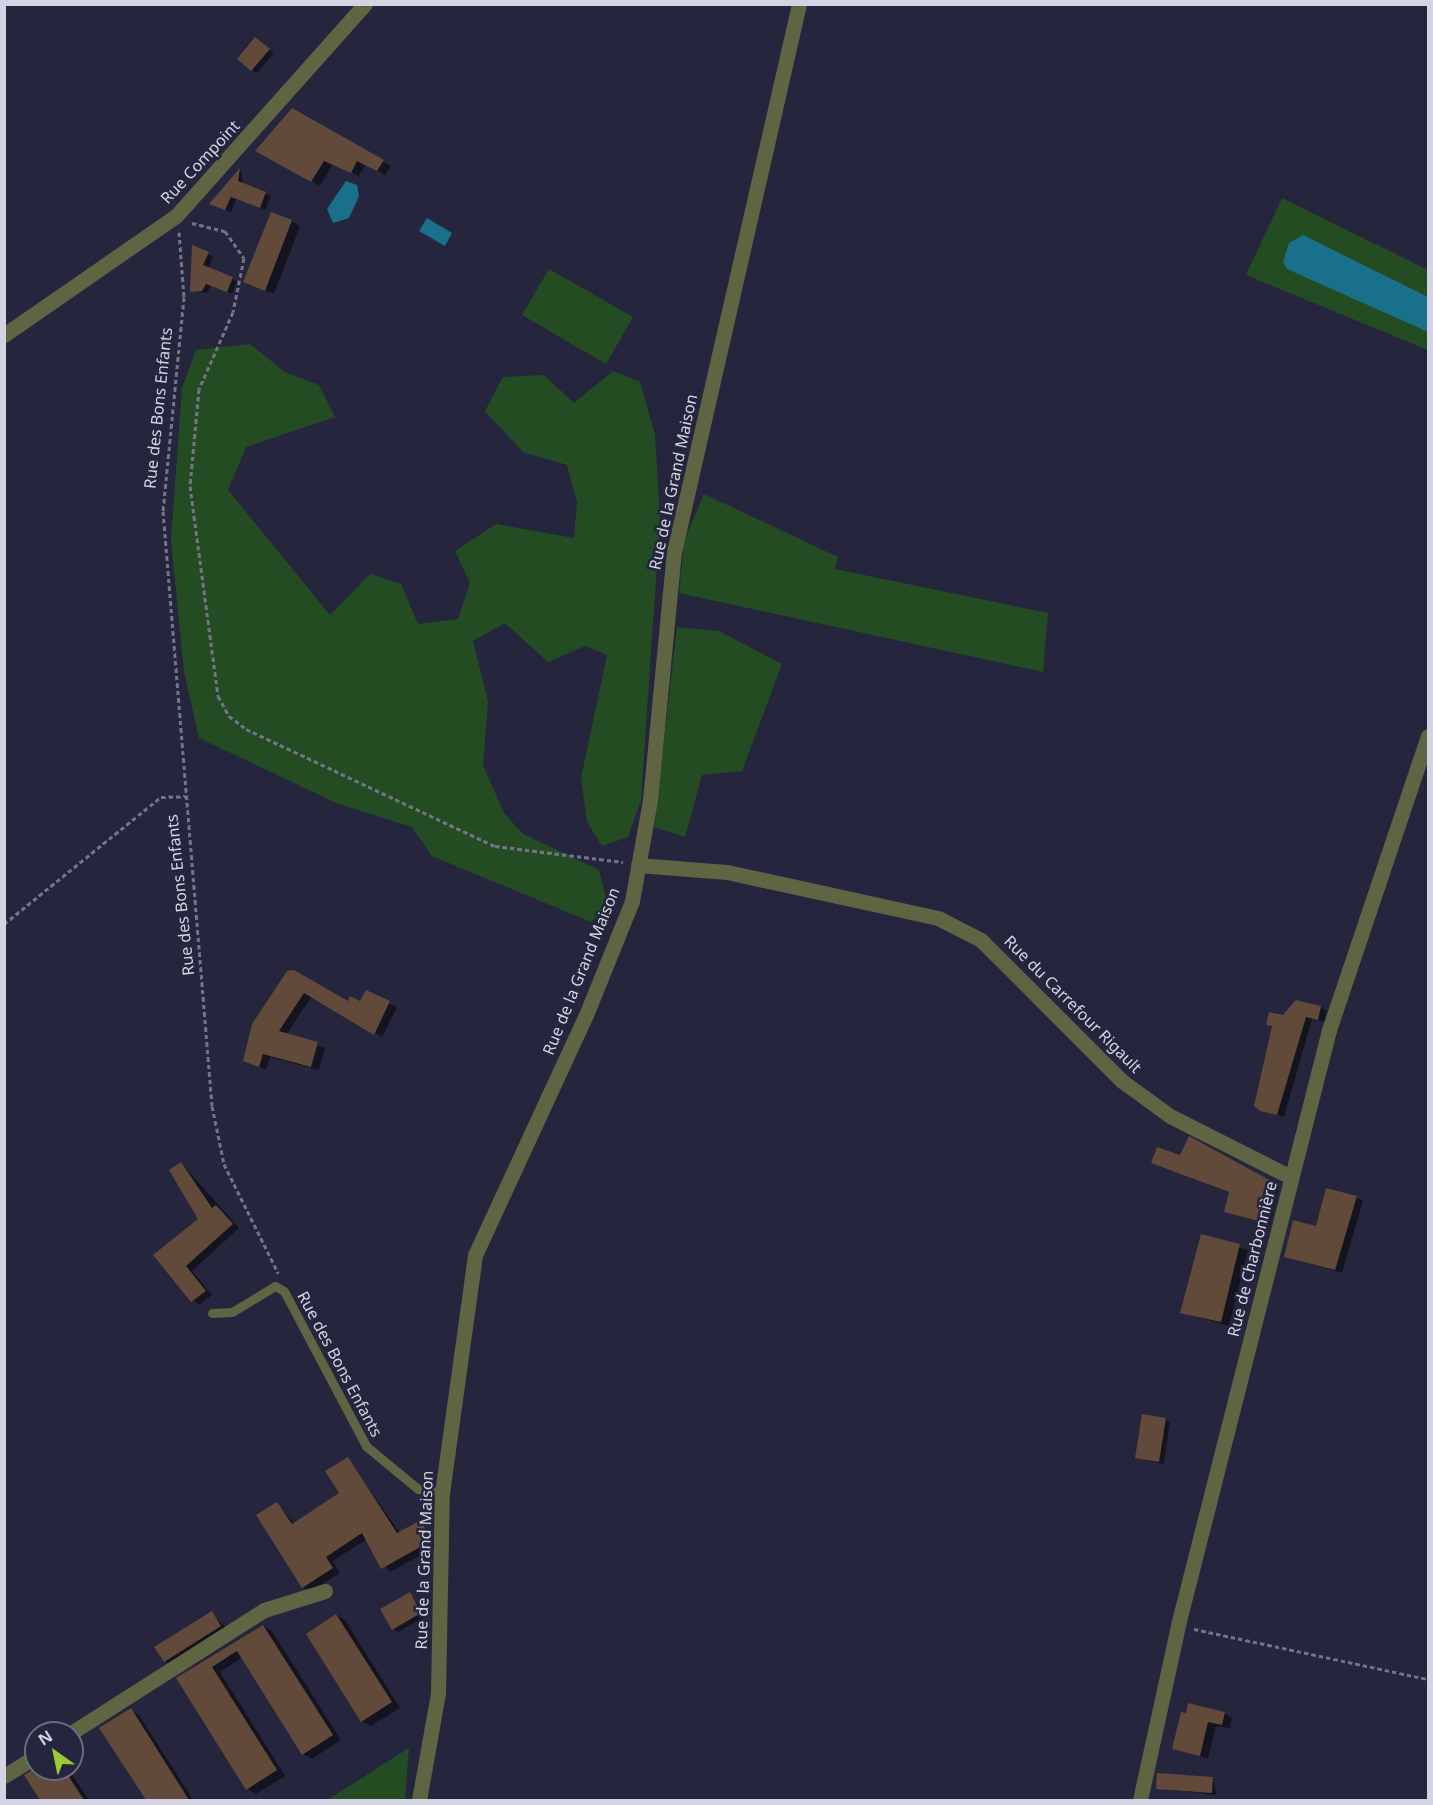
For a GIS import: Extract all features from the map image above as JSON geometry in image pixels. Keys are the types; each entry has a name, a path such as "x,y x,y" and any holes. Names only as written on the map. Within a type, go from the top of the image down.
{"street":[{"name":"Rue Compoint","path":"4,335 177,220 365,4"},
{"name":"Rue de la Grand Maison","path":"419,1800 438,1693 442,1493 475,1255 586,1015 632,901 631,864 650,800 674,552 799,4"},
{"name":"Rue de Charbonnière","path":"1140,1800 1178,1625 1291,1177 1362,920 1428,735"},
{"name":"Rue du Carrefour Rigault","path":"631,864 727,872 938,918 981,940 1141,1095 1180,1121 1291,1177"},
{"path":"84,1725 264,1610 325,1591"},
{"path":"4,1776 24,1764"}],"lane":[{"path":"212,1313 232,1312 275,1286 284,1291"},
{"name":"Rue des Bons Enfants","path":"284,1291 366,1446 418,1489 442,1493"}],"path":[{"name":"Rue des Bons Enfants","path":"177,220 184,297 163,511 216,1140 284,1291"},
{"path":"177,220 197,222 225,231 244,258 233,312 200,389 190,486 218,696 229,716 246,729 495,846 631,864"},
{"path":"4,924 161,797 186,796"},
{"path":"1178,1625 1428,1679"}],"green space":[{"path":"1282,198 1428,270 1428,350 1246,275"},
{"path":"549,269 633,317 606,364 522,315"},
{"path":"250,344 285,372 319,385 335,417 246,447 228,490 330,615 370,574 401,584 418,624 458,619 470,583 455,551 496,524 574,538 577,502 567,465 523,452 485,411 503,377 544,375 574,403 613,371 640,382 655,435 660,520 641,800 628,837 602,846 587,822 581,778 607,655 585,646 548,662 505,623 473,641 488,701 483,765 504,813 523,834 599,870 608,905 591,922 432,856 412,827 336,803 199,738 184,672 171,540 182,388 196,350"},
{"path":"704,494 838,557 835,569 1048,613 1043,672 679,593 684,541"},
{"path":"677,627 719,631 782,664 742,771 702,775 685,837 654,827"},
{"path":"409,1748 405,1800 327,1800"}],"water":[{"path":"346,181 357,185 359,196 349,218 333,223 327,209"},
{"path":"427,218 452,233 445,246 419,231"},
{"path":"1303,235 1428,297 1428,332 1287,269 1283,262 1289,243"}],"building":[{"path":"255,37 270,49 251,71 237,59"},
{"path":"292,108 384,160 377,171 357,161 351,173 324,161 311,182 255,151"},
{"path":"240,168 238,181 266,192 260,208 231,197 225,210 209,204"},
{"path":"271,212 292,220 265,291 243,282"},
{"path":"192,245 209,252 203,265 233,277 227,292 206,284 202,291 190,292"},
{"path":"294,970 348,1001 350,996 360,1001 366,990 390,1001 374,1035 304,993 279,1031 318,1042 311,1067 263,1054 259,1067 243,1061 252,1024 287,971"},
{"path":"1296,1000 1321,1006 1318,1020 1306,1017 1277,1115 1260,1111 1254,1106 1272,1026 1266,1025 1269,1012 1283,1015"},
{"path":"1189,1136 1271,1181 1262,1222 1224,1212 1229,1192 1151,1163 1157,1147 1180,1155"},
{"path":"181,1162 212,1208 216,1205 233,1224 186,1266 206,1291 191,1302 153,1255 198,1219 169,1170"},
{"path":"1326,1188 1357,1196 1335,1270 1284,1257 1293,1220 1316,1226"},
{"path":"1201,1234 1240,1244 1221,1322 1180,1313"},
{"path":"1142,1414 1166,1418 1159,1462 1135,1458"},
{"path":"348,1457 397,1533 421,1520 431,1541 381,1569 362,1533 326,1557 333,1568 302,1588 256,1515 277,1502 292,1524 339,1493 325,1471"},
{"path":"410,1592 421,1613 392,1630 380,1609"},
{"path":"212,1611 221,1626 164,1662 154,1647"},
{"path":"336,1614 392,1702 361,1722 306,1634"},
{"path":"263,1625 333,1735 302,1755 237,1651 212,1667 277,1770 246,1790 176,1678"},
{"path":"1188,1703 1225,1712 1222,1725 1208,1722 1200,1756 1172,1749 1181,1712 1186,1713"},
{"path":"131,1708 189,1800 146,1800 99,1728"},
{"path":"1157,1773 1213,1777 1212,1793 1156,1789"},
{"path":"28,1781 72,1781 84,1800 40,1800"}]}
